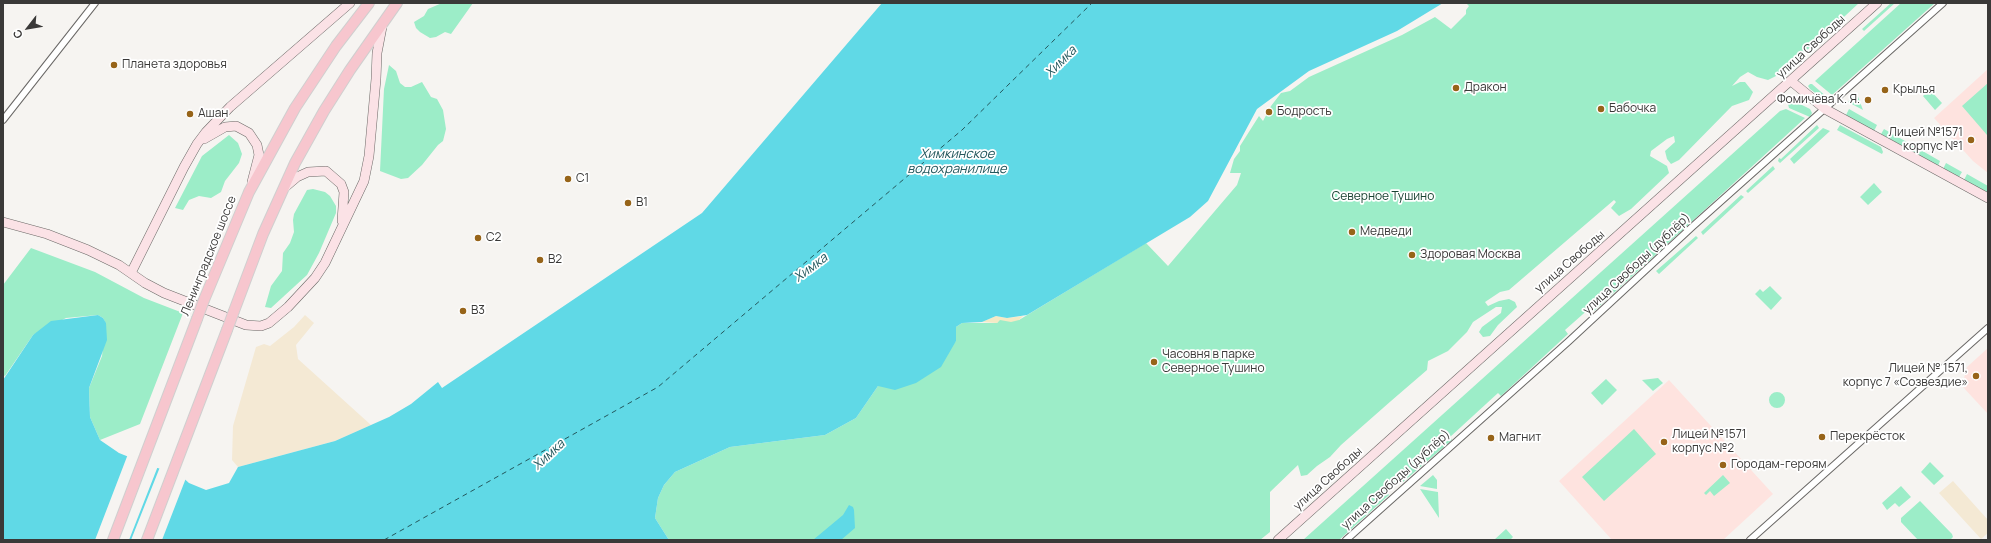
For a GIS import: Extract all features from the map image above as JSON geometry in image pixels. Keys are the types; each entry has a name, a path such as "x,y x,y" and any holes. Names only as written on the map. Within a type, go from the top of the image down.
{"main road":[{"name":"Ленинградское шоссе","path":"113,540 204,300 249,192 294,108 336,46 369,3"},
{"path":"147,540 184,447 234,311 281,193 295,163 324,111 397,3"}],"street":[{"path":"3,120 95,3"},
{"path":"131,273 197,144 216,120 350,3"},
{"name":"улица Свободы","path":"1278,540 1877,3"},
{"name":"улица Свободы (дублёр)","path":"1346,540 1564,346 1692,227 1943,3"},
{"path":"3,222 47,234 88,250 164,293 185,302 246,325 261,326 269,323 288,307 315,278 325,264 355,203 364,181 369,156 377,53 384,22"},
{"path":"1791,81 1825,109 1988,198"},
{"path":"197,144 225,126 236,126 249,133 257,146 259,155 249,192"},
{"path":"281,193 297,177 308,172 326,171 341,184 344,192 345,205 341,229"},
{"path":"1750,540 1988,328"}],"shaded area":[{"name":"Лицей №1571 корпус №1","path":"1988,69 1988,173 1973,161 1934,118"},
{"path":"305,315 314,323 296,345 298,359 371,425 335,441 238,467 232,460 233,426 256,347 264,344 270,346 294,327"},
{"name":"Лицей № 1571, корпус 7 «Созвездие»","path":"1988,348 1988,414 1962,386 1967,367"},
{"name":"Лицей №1571 корпус №2","path":"1669,380 1773,494 1723,540 1612,540 1559,481"},
{"path":"1953,481 1988,520 1988,533 1981,539 1939,493"}],"green space":[{"path":"442,3 473,3 451,34 445,32 436,37 430,38 416,28 414,22 424,16 428,9"},
{"name":"Северное Тушино","path":"1466,3 1859,3 1819,40 1776,76 1768,80 1757,77 1748,72 1740,77 1732,86 1740,82 1745,82 1753,92 1749,100 1732,106 1679,160 1671,164 1667,159 1665,151 1675,142 1674,136 1667,139 1651,151 1650,156 1667,166 1669,173 1631,209 1619,216 1611,208 1616,202 1614,200 1509,290 1500,292 1485,302 1488,306 1499,301 1509,299 1515,302 1517,307 1498,325 1490,336 1483,337 1479,332 1482,327 1501,313 1502,307 1496,307 1473,322 1467,332 1448,351 1428,361 1427,370 1341,445 1330,457 1307,475 1301,476 1298,465 1270,492 1270,532 1260,540 669,540 655,518 658,498 664,485 675,472 730,447 825,435 856,418 878,386 956,341 956,327 962,323 997,323 999,320 1019,320 1146,243 1168,266 1237,185 1241,173 1230,173 1234,159 1240,151 1240,146 1259,116 1263,121 1271,106 1281,93 1290,91 1309,77 1402,35 1435,17 1451,29 1466,14 1466,10 1469,6"},
{"path":"1891,3 1895,3 1864,31 1862,29"},
{"path":"1901,3 1935,3 1832,95 1815,81"},
{"path":"389,65 396,71 400,83 405,87 411,87 422,82 431,97 437,99 443,110 446,129 443,141 422,165 408,178 401,179 380,171 384,89"},
{"path":"1988,83 1988,134 1987,135 1962,106"},
{"path":"1812,84 1828,98 1822,98 1810,89 1808,86"},
{"path":"1930,90 1942,103 1935,110 1923,96"},
{"path":"1857,94 1863,110 1848,102"},
{"path":"1792,100 1810,109 1812,113 1810,117 1789,108 1788,104"},
{"path":"1786,109 1805,118 1594,311 1591,307 1565,330 1568,334 1501,396 1498,393 1450,437 1452,440 1403,482 1399,478 1385,490 1389,495 1339,540 1303,540 1780,111"},
{"path":"1849,109 1877,125 1874,131 1846,115"},
{"path":"1817,125 1819,128 1780,163 1778,161 1779,158 1781,159"},
{"path":"1840,125 1881,147 1883,152 1882,154 1837,130"},
{"path":"1823,128 1830,131 1794,164 1790,159"},
{"path":"1884,129 1940,161 1938,166 1881,134"},
{"path":"229,135 238,143 242,154 239,163 225,181 221,192 211,198 199,196 189,200 183,210 175,208 202,156"},
{"path":"1946,163 1962,172 1959,177 1943,169"},
{"path":"1773,166 1775,169 1748,193 1746,191"},
{"path":"1967,174 1988,186 1988,193 1964,180"},
{"path":"1874,183 1882,192 1868,205 1860,197"},
{"path":"313,189 325,192 330,196 336,206 336,213 319,253 307,275 271,308 265,307 271,286 282,271 283,253 290,243 294,232 294,214 307,190"},
{"path":"1741,195 1744,197 1703,235 1701,232"},
{"path":"1696,236 1698,238 1659,274 1656,271"},
{"path":"31,248 95,272 144,298 183,313 140,424 100,440 90,417 89,388 102,356 106,324 103,318 98,315 66,318 33,335 5,376 3,375 3,285"},
{"path":"1770,286 1782,298 1771,310 1755,294 1760,289 1763,292"},
{"path":"1658,378 1663,383 1653,391 1642,380"},
{"path":"1606,379 1617,390 1602,405 1591,393"},
{"path":"1774,392 1780,392 1785,397 1783,406 1780,408 1774,408 1769,403 1769,397"},
{"path":"1634,429 1656,454 1604,501 1582,477"},
{"path":"1930,462 1944,476 1934,485 1921,472"},
{"path":"1433,475 1437,480 1437,489 1420,486"},
{"path":"1723,475 1730,483 1714,496 1710,491 1706,495 1704,493"},
{"path":"1901,486 1911,497 1899,507 1895,503 1887,510 1882,503"},
{"path":"1420,489 1438,492 1439,518"},
{"path":"1920,501 1952,534 1953,537 1950,540 1918,540 1901,522 1901,518"},
{"path":"1506,529 1513,537 1510,540 1494,540"}],"sand":[{"path":"996,316 1007,318 1023,316 1019,320 1011,322 1000,320 997,323 982,322"}],"water":[{"name":"Химкинское водохранилище","path":"882,3 1443,3 1397,31 1309,71 1257,109 1208,201 1190,217 1027,315 1007,318 996,316 982,322 962,323 956,327 956,341 941,367 916,383 895,390 878,386 856,418 825,435 730,447 675,472 664,485 658,498 655,518 669,540 3,540 3,380 33,335 51,321 98,315 103,318 106,323 107,340 89,388 90,417 100,440 119,453 154,467 179,474 189,483 206,490 229,483 238,467 335,441 389,417 411,404 438,382 442,388 702,213"},
{"path":"849,505 853,507 854,510 855,528 841,540 813,540 843,515"}],"pier":[{"path":"128,454 158,466 129,540 95,540"},
{"path":"160,467 180,473 186,478 162,540 131,540"}],"ferry route":[{"path":"384,540 658,387 962,130 1092,3"}],"place":[{"name":"Планета здоровья","path":"114,65"},
{"name":"Дракон","path":"1456,88"},
{"name":"Крылья","path":"1885,90"},
{"name":"Фомичёва К. Я.","path":"1868,100"},
{"name":"Бабочка","path":"1601,109"},
{"name":"Бодрость","path":"1269,112"},
{"name":"Ашан","path":"190,114"},
{"name":"Лицей №1571 корпус №1","path":"1971,140"},
{"name":"C1","path":"568,179"},
{"name":"B1","path":"628,203"},
{"name":"Медведи","path":"1352,232"},
{"name":"C2","path":"478,238"},
{"name":"Здоровая Москва","path":"1412,255"},
{"name":"B2","path":"540,260"},
{"name":"B3","path":"463,311"},
{"name":"Часовня в парке Северное Тушино","path":"1154,362"},
{"name":"Лицей № 1571, корпус 7 «Созвездие»","path":"1976,376"},
{"name":"Перекрёсток","path":"1822,437"},
{"name":"Магнит","path":"1491,438"},
{"name":"Лицей №1571 корпус №2","path":"1664,442"},
{"name":"Городам-героям","path":"1723,465"}],"water label":[{"name":"Химка","path":"1061,62"},
{"name":"Химка","path":"811,268"},
{"name":"Химка","path":"549,455"}]}
